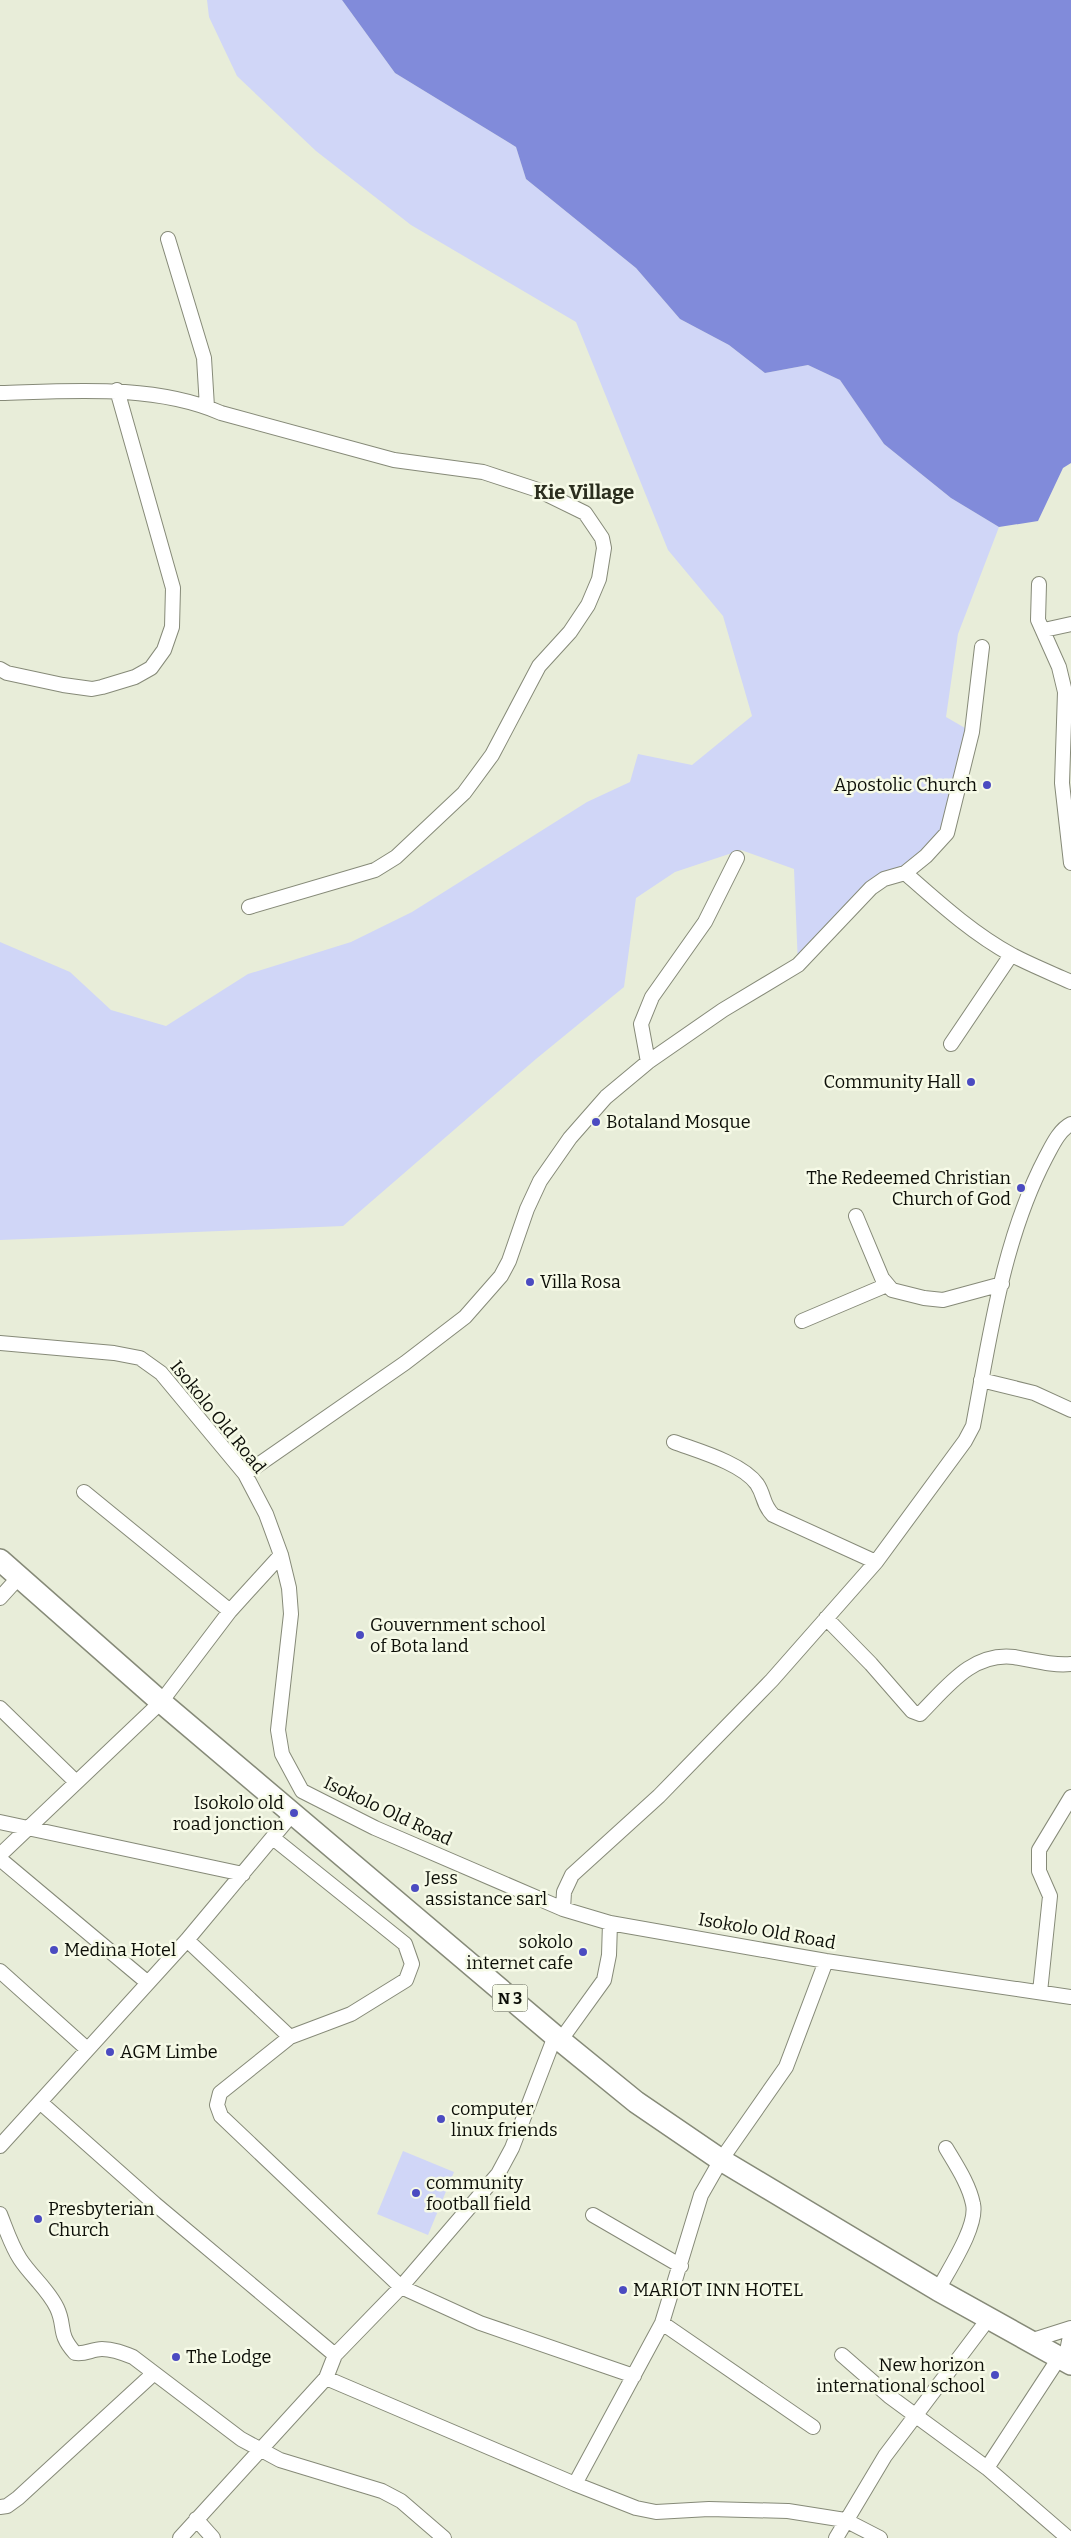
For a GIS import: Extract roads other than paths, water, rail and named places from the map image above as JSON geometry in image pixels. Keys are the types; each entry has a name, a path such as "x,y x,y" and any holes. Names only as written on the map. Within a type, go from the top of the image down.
{"highway":[{"name":"N 3","path":"0,1560 162,1702 557,2039 636,2102 721,2160 938,2290 1065,2361"}],"street":[{"path":"168,239 204,358 207,407"},
{"path":"0,669 7,673 92,689 136,677 151,668 164,650 172,627 174,588 118,390"},
{"path":"0,393 118,390 207,407 221,413 394,460 483,472 538,490 585,513 602,538 604,548 599,579 588,605 570,632 540,666 492,755 464,793 396,857 375,870 324,884 278,901 249,907"},
{"path":"1039,584 1038,618 1059,668 1065,692 1062,783 1071,863"},
{"path":"1044,630 1071,624"},
{"path":"245,1474 405,1363 465,1317 501,1276 509,1261 534,1193 556,1158 606,1096 648,1062 723,1010 798,965 871,888 884,880 905,873 926,856 947,833 972,732 982,647"},
{"path":"648,1062 641,1024 652,997 705,922 737,858"},
{"path":"905,873 959,919 1011,955 1071,982"},
{"path":"951,1044 1011,955"},
{"path":"563,1909 564,1892 572,1875 686,1770 772,1680 876,1562 970,1434 1002,1284 1025,1203 1054,1142 1066,1127 1071,1124"},
{"path":"856,1216 887,1285 901,1293 943,1300 1002,1284"},
{"path":"802,1321 887,1285"},
{"name":"Isokolo Old Road","path":"0,1343 114,1353 140,1358 161,1373 245,1474 266,1514 281,1555 289,1588 290,1614 278,1730 282,1754 302,1791 375,1828 563,1909 610,1923 826,1961 1071,1997"},
{"path":"982,1380 1034,1393 1071,1410"},
{"path":"674,1442 743,1471 757,1484 762,1494 764,1506 773,1516 876,1562"},
{"path":"84,1492 230,1611"},
{"path":"148,1982 0,1857 27,1828 162,1702 230,1611 281,1555"},
{"path":"0,1598 18,1577"},
{"path":"826,1618 871,1664 912,1711 920,1714 970,1666 986,1659 1006,1656 1071,1664"},
{"path":"0,1708 76,1782"},
{"path":"0,2146 187,1940 273,1838 288,1809 302,1791"},
{"path":"1040,1992 1050,1896 1039,1871 1039,1850 1070,1804"},
{"path":"0,1822 243,1874"},
{"path":"273,1838 405,1944 412,1964 406,1980 351,2014 290,2037 220,2093 217,2104 221,2116 401,2287 480,2322 634,2376"},
{"path":"180,2538 326,2378 335,2355 401,2287 498,2174 512,2148 557,2039 604,1980 609,1955 610,1923"},
{"path":"187,1940 290,2037"},
{"path":"576,2484 662,2324 682,2266 702,2195 721,2160 786,2067 826,1961"},
{"path":"0,1970 87,2049"},
{"path":"40,2102 155,2204 335,2355"},
{"path":"938,2290 971,2225 974,2205 964,2180 946,2148"},
{"path":"0,2214 12,2245 21,2261 46,2290 57,2308 64,2337 75,2353 82,2354 101,2349 119,2351 133,2357 230,2432 260,2450 290,2463 382,2491 401,2501 444,2538"},
{"path":"593,2216 682,2266"},
{"path":"836,2538 885,2456 989,2318"},
{"path":"662,2324 813,2427"},
{"path":"987,2468 1065,2361 1071,2329 1030,2341"},
{"path":"842,2355 917,2416 987,2468 1068,2538"},
{"path":"0,2507 7,2506 18,2498 153,2374"},
{"path":"326,2378 636,2508 656,2512 709,2510 779,2511 846,2520 880,2538"},
{"path":"196,2519 213,2538"}],"water":[{"path":"342,0 1071,0 1071,463 1063,468 1038,521 999,527 951,498 884,444 840,380 808,365 765,373 729,345 680,319 636,268 526,179 516,147 395,73"}],"place":[{"name":"Apostolic Church","path":"987,785"},
{"name":"Community Hall","path":"971,1082"},
{"name":"Botaland Mosque","path":"596,1122"},
{"name":"The Redeemed Christian Church of God","path":"1021,1188"},
{"name":"Villa Rosa","path":"530,1282"},
{"name":"Gouvernment school of Bota land","path":"360,1635"},
{"name":"Isokolo old road jonction","path":"294,1813"},
{"name":"Jess assistance sarl","path":"415,1888"},
{"name":"Medina Hotel","path":"54,1950"},
{"name":"sokolo internet cafe","path":"583,1952"},
{"name":"AGM Limbe","path":"110,2052"},
{"name":"computer linux friends","path":"441,2119"},
{"name":"community football field","path":"416,2193"},
{"name":"Presbyterian Church","path":"38,2219"},
{"name":"MARIOT INN HOTEL","path":"623,2290"},
{"name":"The Lodge","path":"176,2357"},
{"name":"New horizon international school","path":"995,2375"}],"district":[{"name":"Kie Village","path":"584,492"}]}
